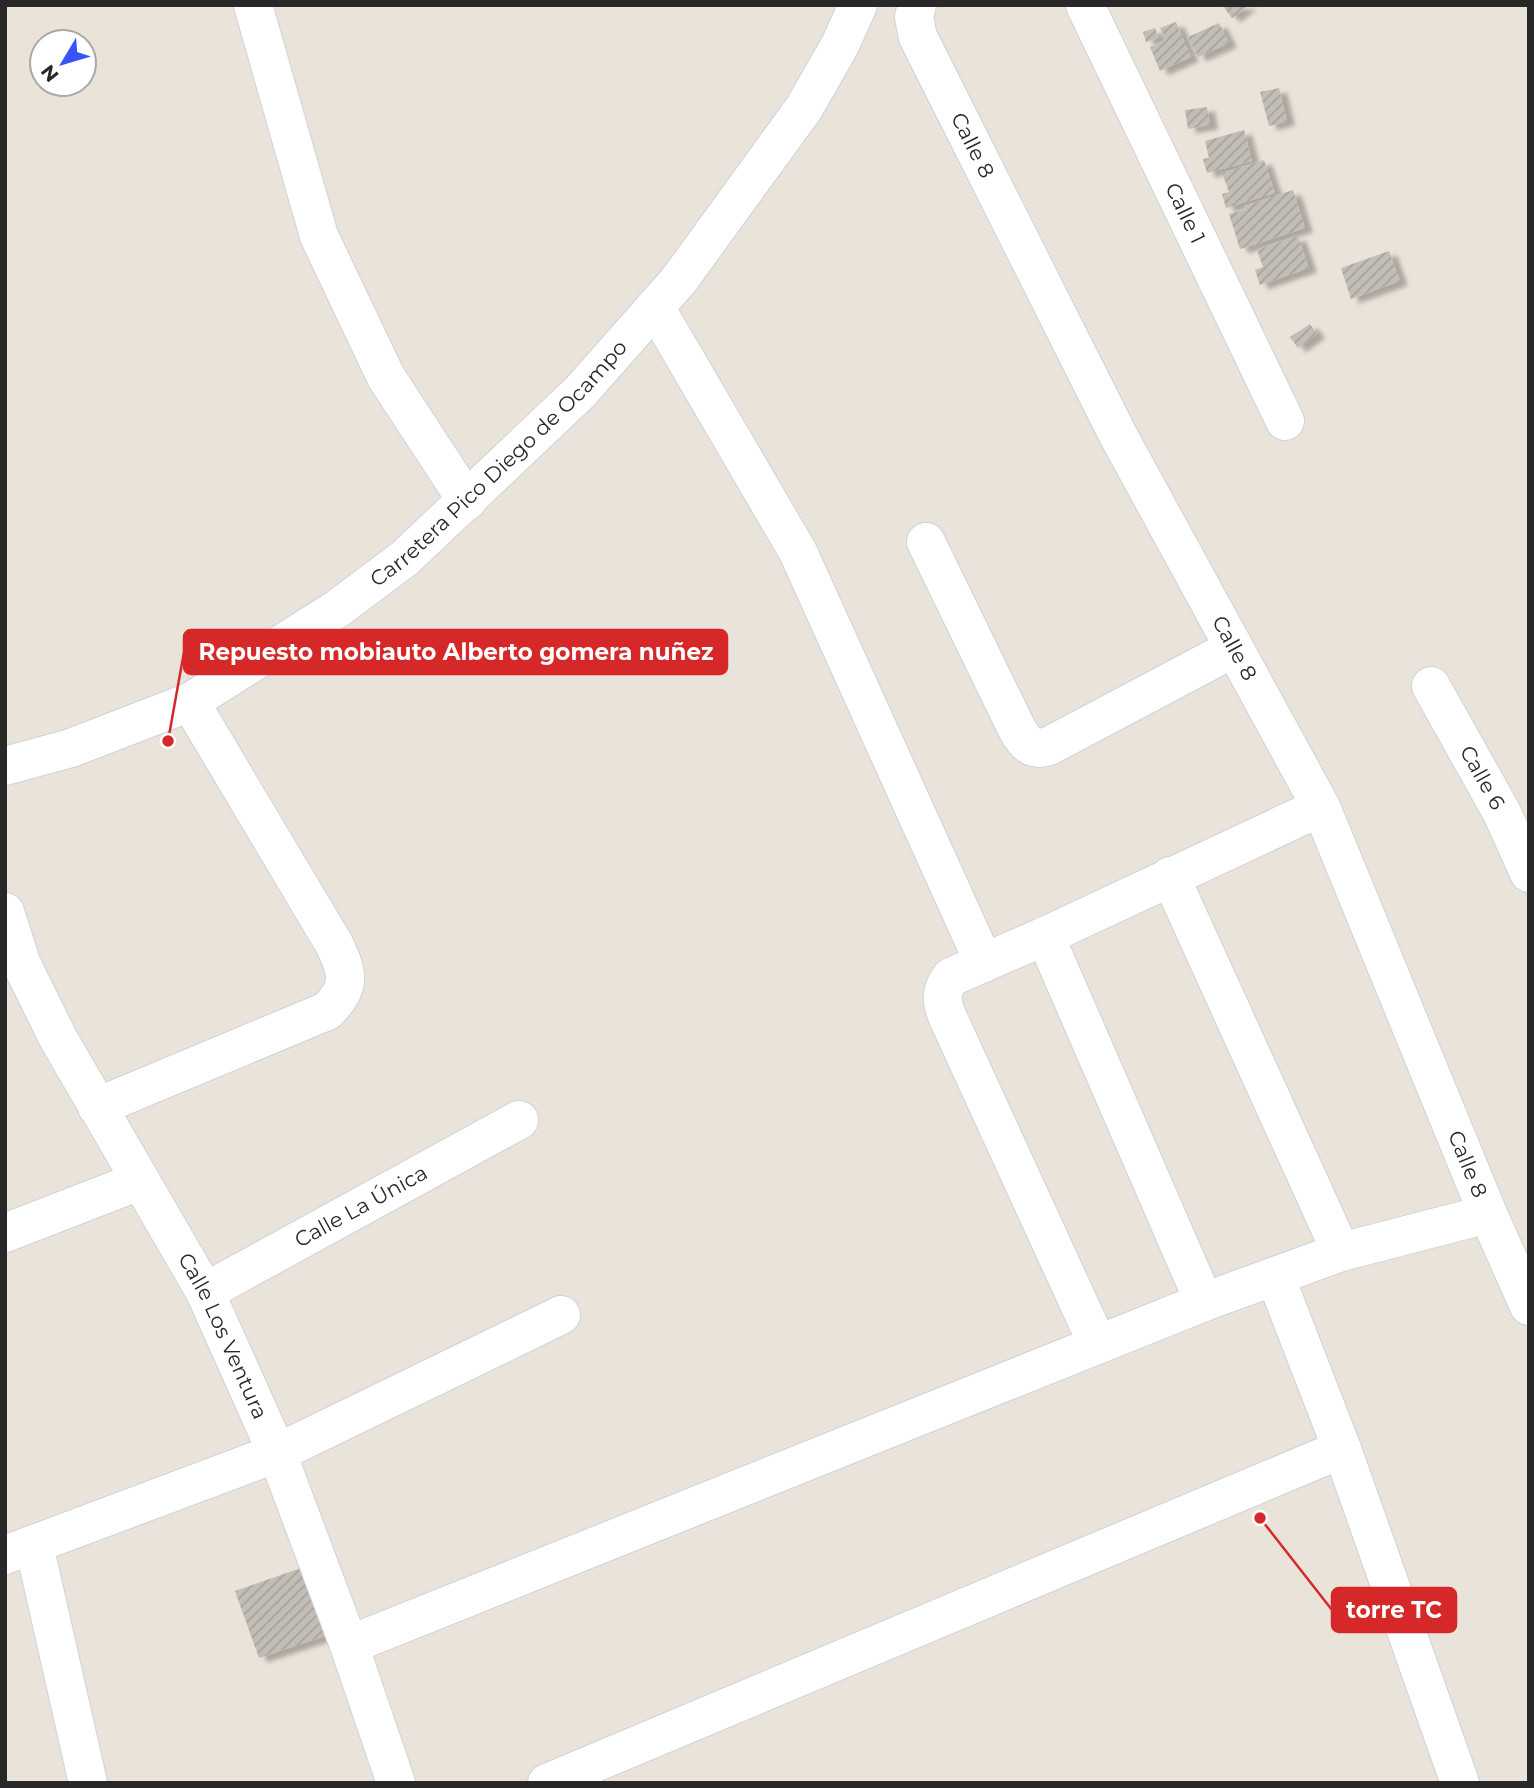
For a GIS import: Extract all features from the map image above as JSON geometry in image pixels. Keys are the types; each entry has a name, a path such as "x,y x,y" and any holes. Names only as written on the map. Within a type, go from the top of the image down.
{"street":[{"path":"253,5 319,236 386,377 467,501"},
{"name":"Carretera Pico Diego de Ocampo","path":"5,766 71,748 190,702 337,609 405,558 580,392 679,280 804,108 840,45 858,5"},
{"name":"Calle 8","path":"917,5 914,16 918,37 1118,435 1321,807 1488,1214 1529,1306"},
{"name":"Calle 1","path":"1085,5 1285,421"},
{"path":"654,307 798,552 984,963"},
{"path":"926,542 1017,729 1026,744 1034,748 1049,746 1234,648"},
{"name":"Calle 6","path":"1431,686 1515,806 1529,873"},
{"path":"97,1107 327,1011 340,999 346,980 343,962 334,944 190,702"},
{"path":"1097,1343 944,1008 943,988 951,977 1321,807"},
{"path":"1170,876 1341,1252"},
{"name":"Calle Los Ventura","path":"5,912 14,967 205,1292 277,1452 349,1645 396,1783"},
{"path":"1045,936 1204,1302"},
{"name":"Calle La Única","path":"205,1292 519,1120"},
{"path":"5,1233 139,1181"},
{"path":"349,1645 1204,1302 1341,1252 1488,1214"},
{"path":"1275,1276 1342,1449 1460,1783"},
{"path":"88,1783 19,1550 277,1452 561,1315"},
{"path":"547,1783 1342,1449"}],"building":[{"path":"1222,5 1249,5 1232,18"},
{"path":"1176,22 1191,57 1160,71 1150,47 1166,40 1160,28"},
{"path":"1219,23 1229,43 1198,57 1188,37"},
{"path":"1155,28 1159,38 1146,42 1143,32"},
{"path":"1279,88 1287,121 1269,126 1260,92"},
{"path":"1207,107 1210,125 1188,129 1185,110"},
{"path":"1244,130 1252,161 1207,173 1203,159 1209,158 1205,141"},
{"path":"1264,160 1275,193 1226,208 1222,194 1229,192 1222,173"},
{"path":"1293,190 1305,228 1240,249 1229,214 1246,209 1244,206"},
{"path":"1298,236 1309,268 1260,285 1255,270 1263,267 1257,250"},
{"path":"1389,251 1400,281 1351,299 1341,268"},
{"path":"1310,324 1317,334 1298,348 1290,337"},
{"path":"304,1567 328,1635 259,1658 235,1591"}],"place":[{"name":"Repuesto mobiauto Alberto gomera nuñez","path":"168,741"},
{"name":"torre TC","path":"1260,1518"}]}
